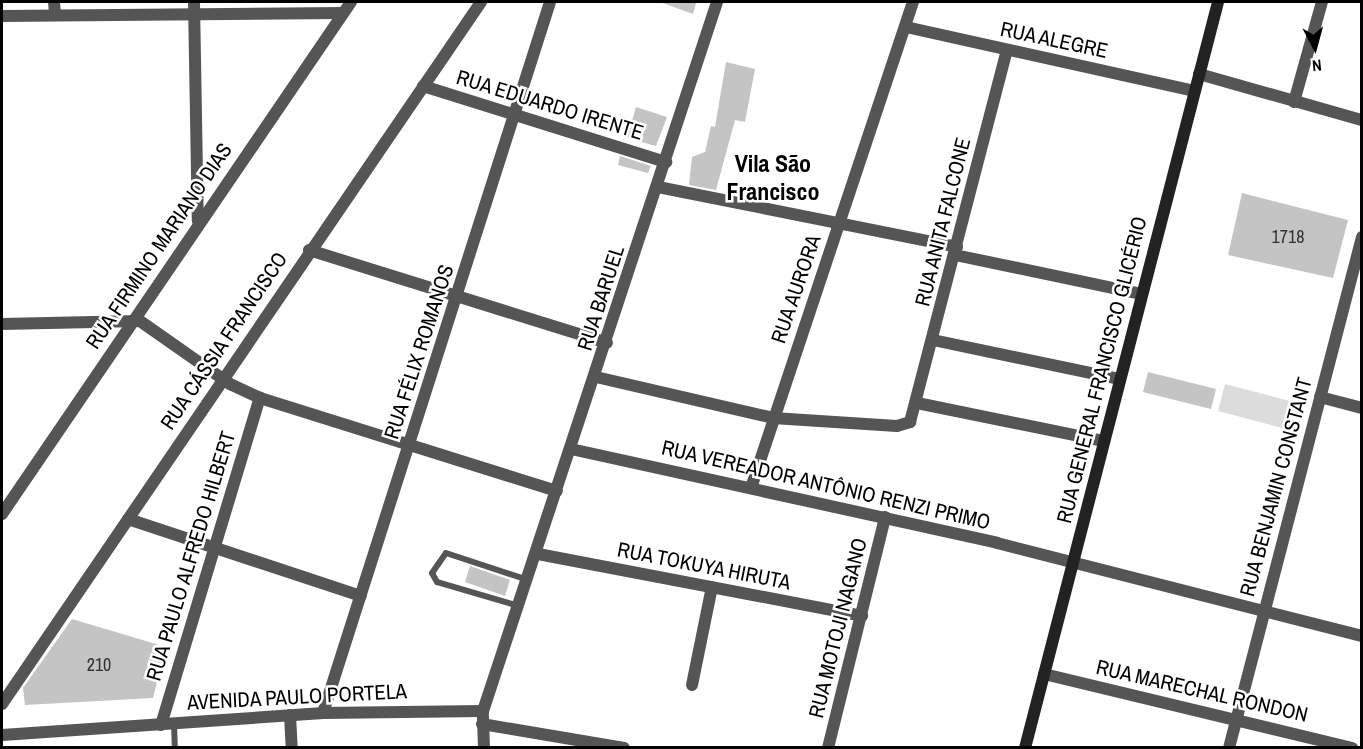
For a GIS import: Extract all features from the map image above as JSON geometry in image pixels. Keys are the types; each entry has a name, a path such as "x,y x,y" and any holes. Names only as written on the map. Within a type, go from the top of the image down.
{"main road":[{"name":"RUA GENERAL FRANCISCO GLICÉRIO","path":"1025,747 1218,2"}],"street":[{"name":"RUA FIRMINO MARIANO DIAS","path":"2,514 134,320 198,221 351,2"},
{"name":"RUA CÁSSIA FRANCISCO","path":"2,704 309,250 481,2"},
{"name":"RUA FÉLIX ROMANOS","path":"323,713 459,294 513,114 550,2"},
{"name":"RUA BARUEL","path":"520,606 717,2"},
{"name":"RUA AURORA","path":"751,488 914,2"},
{"path":"1294,102 1322,2"},
{"path":"2,16 55,8 318,6 343,13"},
{"path":"195,7 198,221"},
{"name":"RUA ALEGRE","path":"906,27 1194,91"},
{"name":"RUA ANITA FALCONE","path":"917,403 1007,50"},
{"path":"1199,74 1362,120"},
{"name":"RUA EDUARDO IRENTE","path":"423,86 666,162"},
{"path":"658,188 838,225 1142,294"},
{"name":"RUA BENJAMIN CONSTANT","path":"1228,747 1362,237"},
{"path":"309,250 459,294 607,343"},
{"path":"2,324 134,320 222,378 260,398 557,491"},
{"path":"933,340 1120,379"},
{"path":"596,377 773,418 897,426 910,422 917,403 1104,441"},
{"path":"1320,397 1362,408"},
{"name":"RUA PAULO ALFREDO HILBERT","path":"167,724 212,548 260,398"},
{"name":"RUA VEREADOR ANTÔNIO RENZI PRIMO","path":"571,449 885,517 1362,636"},
{"name":"RUA MOTOJI NAGANO","path":"828,747 885,517"},
{"path":"129,519 361,596"},
{"name":"RUA TOKUYA HIRUTA","path":"538,554 862,616"},
{"path":"692,685 712,587"},
{"path":"484,747 483,711 520,606"},
{"name":"RUA MARECHAL RONDON","path":"1044,674 1352,747"},
{"name":"AVENIDA PAULO PORTELA","path":"2,735 323,713 483,711"},
{"path":"290,715 292,747"},
{"path":"482,724 624,747"}],"lane":[{"path":"520,606 436,582 435,565 446,554 529,580"},
{"path":"167,724 175,747"}],"shaded area":[{"path":"1225,384 1290,401 1282,428 1218,411"}],"building":[{"path":"660,2 691,2 696,3 693,14"},
{"path":"726,62 755,69 745,122 735,120 716,190 689,185 692,157 705,152 711,126 715,127"},
{"path":"636,107 667,117 656,146 627,138"},
{"path":"620,156 651,166 648,173 618,165"},
{"path":"1242,193 1348,220 1333,278 1228,255"},
{"path":"1148,372 1216,389 1211,409 1143,392"},
{"path":"470,566 510,580 505,596 465,582"},
{"path":"72,619 166,647 153,698 25,705 23,688"}],"district":[{"name":"Vila São Francisco","path":"773,178"}]}
